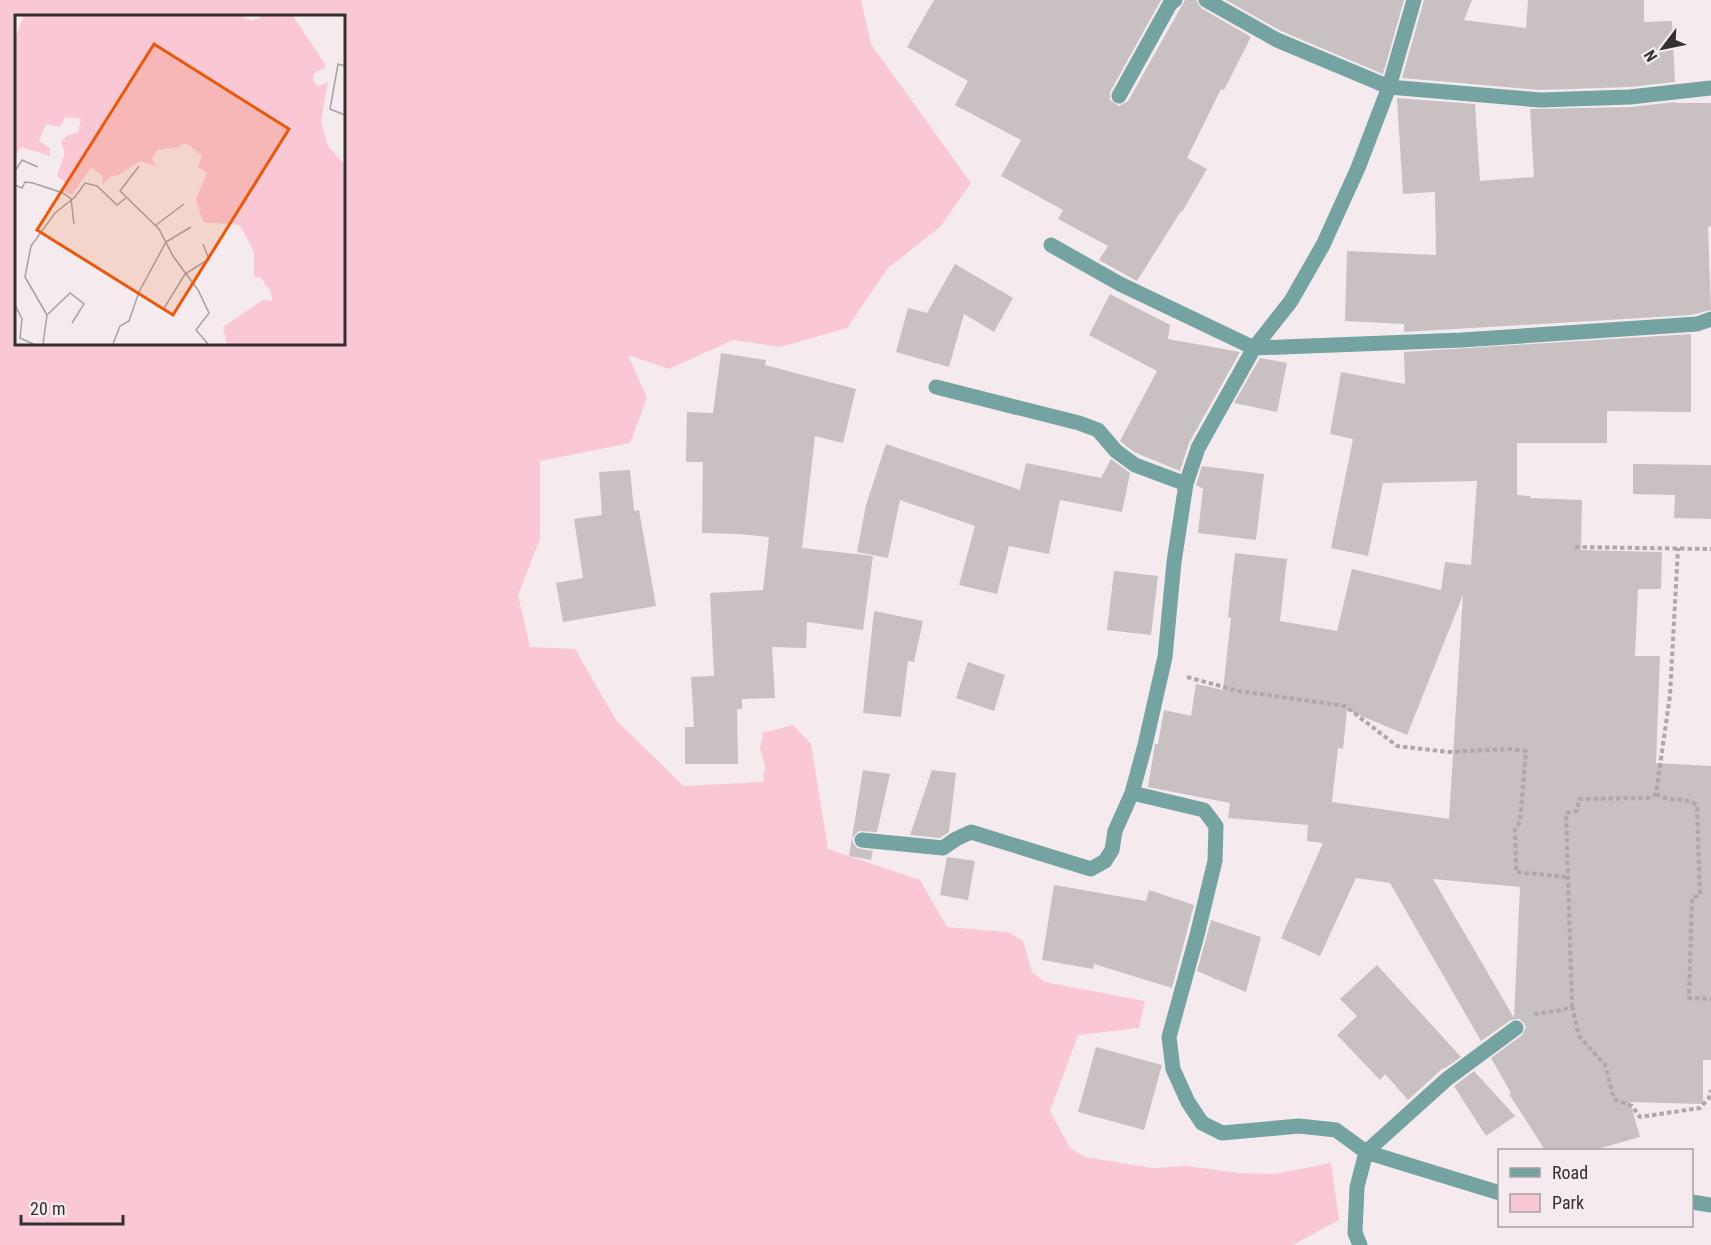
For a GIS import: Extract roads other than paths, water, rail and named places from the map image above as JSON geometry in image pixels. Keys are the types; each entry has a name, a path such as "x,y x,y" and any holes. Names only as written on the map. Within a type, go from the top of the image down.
{"street":[{"path":"1119,96 1170,4 1175,0"},
{"path":"1206,0 1277,40 1389,87 1540,100 1630,97 1711,88"},
{"path":"862,840 943,848 971,832 1090,870 1105,861 1112,850 1115,831 1132,793 1165,657 1174,562 1186,484 1198,448 1254,348 1291,301 1323,245 1358,168 1389,87 1414,0"},
{"path":"1051,245 1120,284 1254,348 1486,339 1697,324 1711,319"},
{"path":"936,387 1089,426 1098,430 1116,451 1135,465 1186,484"},
{"path":"1132,793 1204,810 1216,826 1215,861 1169,1037 1173,1069 1202,1123 1222,1133 1299,1126 1336,1130 1366,1152 1498,1192"},
{"path":"1360,1245 1355,1233 1357,1187 1366,1152 1447,1079 1516,1028"},
{"path":"1693,1202 1711,1205"}]}
